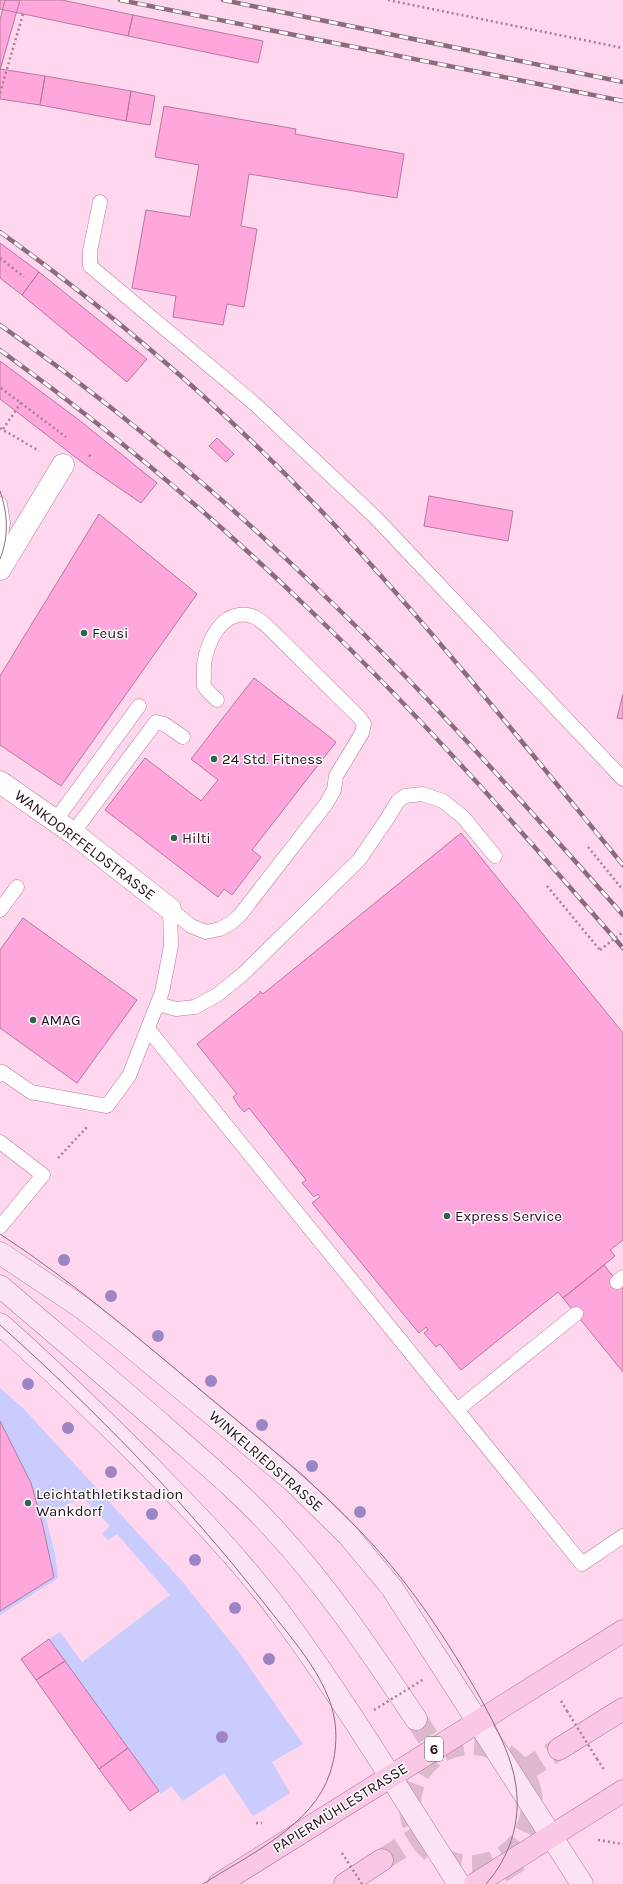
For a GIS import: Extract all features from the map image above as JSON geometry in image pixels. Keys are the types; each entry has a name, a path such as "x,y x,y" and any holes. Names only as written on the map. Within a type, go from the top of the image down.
{"main road":[{"name":"WINKELRIEDSTRASSE","path":"0,1253 81,1307 118,1336 293,1481 348,1535 392,1588 582,1884"},
{"path":"0,1286 95,1366 239,1493 273,1528 331,1596 416,1719"},
{"path":"0,1324 33,1353 122,1439 194,1511 234,1555 286,1620 459,1884"},
{"name":"PAPIERMÜHLESTRASSE","path":"219,1884 623,1631"},
{"path":"559,1749 623,1709"},
{"path":"475,1884 623,1790"},
{"path":"345,1884 382,1860"}],"street":[{"path":"0,569 62,466"},
{"name":"WANKDORFFELDSTRASSE","path":"0,782 73,833 170,909"}],"lane":[{"path":"100,202 90,251 90,266 256,405 375,517 623,779"},
{"path":"0,504 3,523 0,541"},
{"path":"170,909 191,926 206,932 220,929 240,915 326,804 334,790 336,776 362,733 364,724 271,630 260,620 250,615 240,614 224,623 215,633 209,644 203,664 204,686 217,700"},
{"path":"55,821 139,706"},
{"path":"73,833 156,722 164,724 183,737"},
{"path":"158,1004 176,1009 195,1007 217,995 242,975 359,860 398,801 405,796 422,794 443,801 463,817 495,856"},
{"path":"0,910 17,887"},
{"path":"1,1072 31,1092 106,1106 129,1076 162,992 170,946 170,909"},
{"path":"148,1029 582,1564 623,1536"},
{"path":"0,1142 43,1175 0,1227"},
{"path":"457,1410 576,1314"}],"path":[{"path":"388,0 623,48"},
{"path":"0,93 24,14"},
{"path":"0,258 24,277"},
{"path":"1,388 69,440"},
{"path":"22,403 1,428 62,466"},
{"path":"87,454 93,458"},
{"path":"588,847 623,890"},
{"path":"547,886 600,950 623,932"},
{"path":"43,1175 106,1106"},
{"path":"374,1710 424,1679"},
{"path":"567,1711 598,1760"},
{"path":"598,1840 623,1844"},
{"path":"342,1852 362,1884"}],"shaded area":[{"path":"0,1388 23,1408 181,1580 238,1651 303,1744 272,1762 290,1793 253,1816 224,1773 183,1801 171,1786 161,1794 49,1639 60,1632 82,1662 170,1595 117,1534 108,1540 102,1534 110,1526 82,1496 46,1518 55,1554 58,1578 0,1615"}],"building":[{"path":"0,0 62,0 133,15 128,36 0,9"},
{"path":"5,0 20,0 0,70 0,20"},
{"path":"133,15 263,41 258,63 128,36"},
{"path":"0,69 45,76 40,105 0,99"},
{"path":"45,76 131,91 126,121 40,105"},
{"path":"131,91 155,96 150,125 126,121"},
{"path":"164,106 296,129 295,134 404,154 397,198 249,174 241,226 257,229 244,307 227,304 223,325 173,317 176,296 132,288 146,210 190,217 199,165 155,157"},
{"path":"0,243 39,272 22,295 0,278"},
{"path":"39,272 147,359 127,382 22,295"},
{"path":"0,361 79,420 157,483 141,503 87,466 0,399"},
{"path":"217,438 234,454 226,462 209,446"},
{"path":"429,496 513,511 508,541 424,526"},
{"path":"99,514 197,594 61,786 0,745 0,676"},
{"path":"254,678 336,742 252,850 261,857 232,895 224,889 218,897 105,810 145,758 201,801 218,780 191,759"},
{"path":"623,694 623,719 617,718"},
{"path":"461,833 623,1033 623,1240 610,1250 615,1256 563,1298 558,1292 461,1370 440,1344 436,1347 424,1333 428,1330 426,1327 419,1333 312,1203 320,1197 318,1194 314,1197 302,1183 306,1180 249,1108 244,1112 238,1105 233,1097 237,1094 197,1044 260,993 260,991 263,994"},
{"path":"23,918 137,1000 77,1083 0,1028 0,950"},
{"path":"604,1265 623,1289 623,1372 563,1298"},
{"name":"Leichtathletikstadion Wankdorf","path":"0,1421 31,1483 42,1522 54,1577 0,1611"},
{"path":"49,1639 65,1661 36,1680 21,1659"},
{"path":"65,1661 128,1748 99,1769 36,1680"},
{"path":"128,1748 159,1791 130,1811 99,1769"}],"tunnel":[{"path":"416,1719 438,1753"},
{"path":"471,1744 483,1745 494,1749 505,1754 514,1762 522,1771 527,1782 531,1793 532,1805 531,1817 527,1828 522,1839 514,1848 505,1856 494,1861 483,1865 471,1866 459,1865 448,1861 437,1856 428,1848 420,1839 415,1828 411,1817 410,1805 411,1793 415,1782 420,1771 428,1762 437,1754 448,1749 459,1745 471,1744"},
{"path":"522,1772 559,1749"},
{"path":"382,1860 418,1837"},
{"path":"504,1857 521,1884"}],"tram line":[{"path":"0,491 6,517 5,542 0,559"},
{"path":"0,1234 55,1272 82,1293 289,1464 326,1497 362,1533 380,1552 412,1592 456,1656 482,1701 503,1742 514,1775 517,1813 512,1838 502,1862 486,1884"},
{"path":"0,1325 70,1390 138,1458 203,1529 300,1649 316,1673 329,1699 334,1717 336,1745 333,1764 322,1792 309,1809 277,1838 203,1884"}],"railway":[{"path":"120,0 623,101"},
{"path":"223,0 623,82"},
{"path":"0,232 48,267 140,341 185,380 272,461 355,547 424,625 623,865"},
{"path":"0,325 86,388 170,455 289,562 367,637 442,714 623,915"},
{"path":"0,350 122,443 200,509 313,613 394,693 472,777 623,948"}],"place":[{"name":"Feusi","path":"84,633"},
{"name":"24 Std. Fitness","path":"214,759"},
{"name":"Hilti","path":"174,838"},
{"name":"AMAG","path":"33,1020"},
{"name":"Express Service","path":"447,1216"},
{"name":"Leichtathletikstadion Wankdorf","path":"28,1503"}]}
